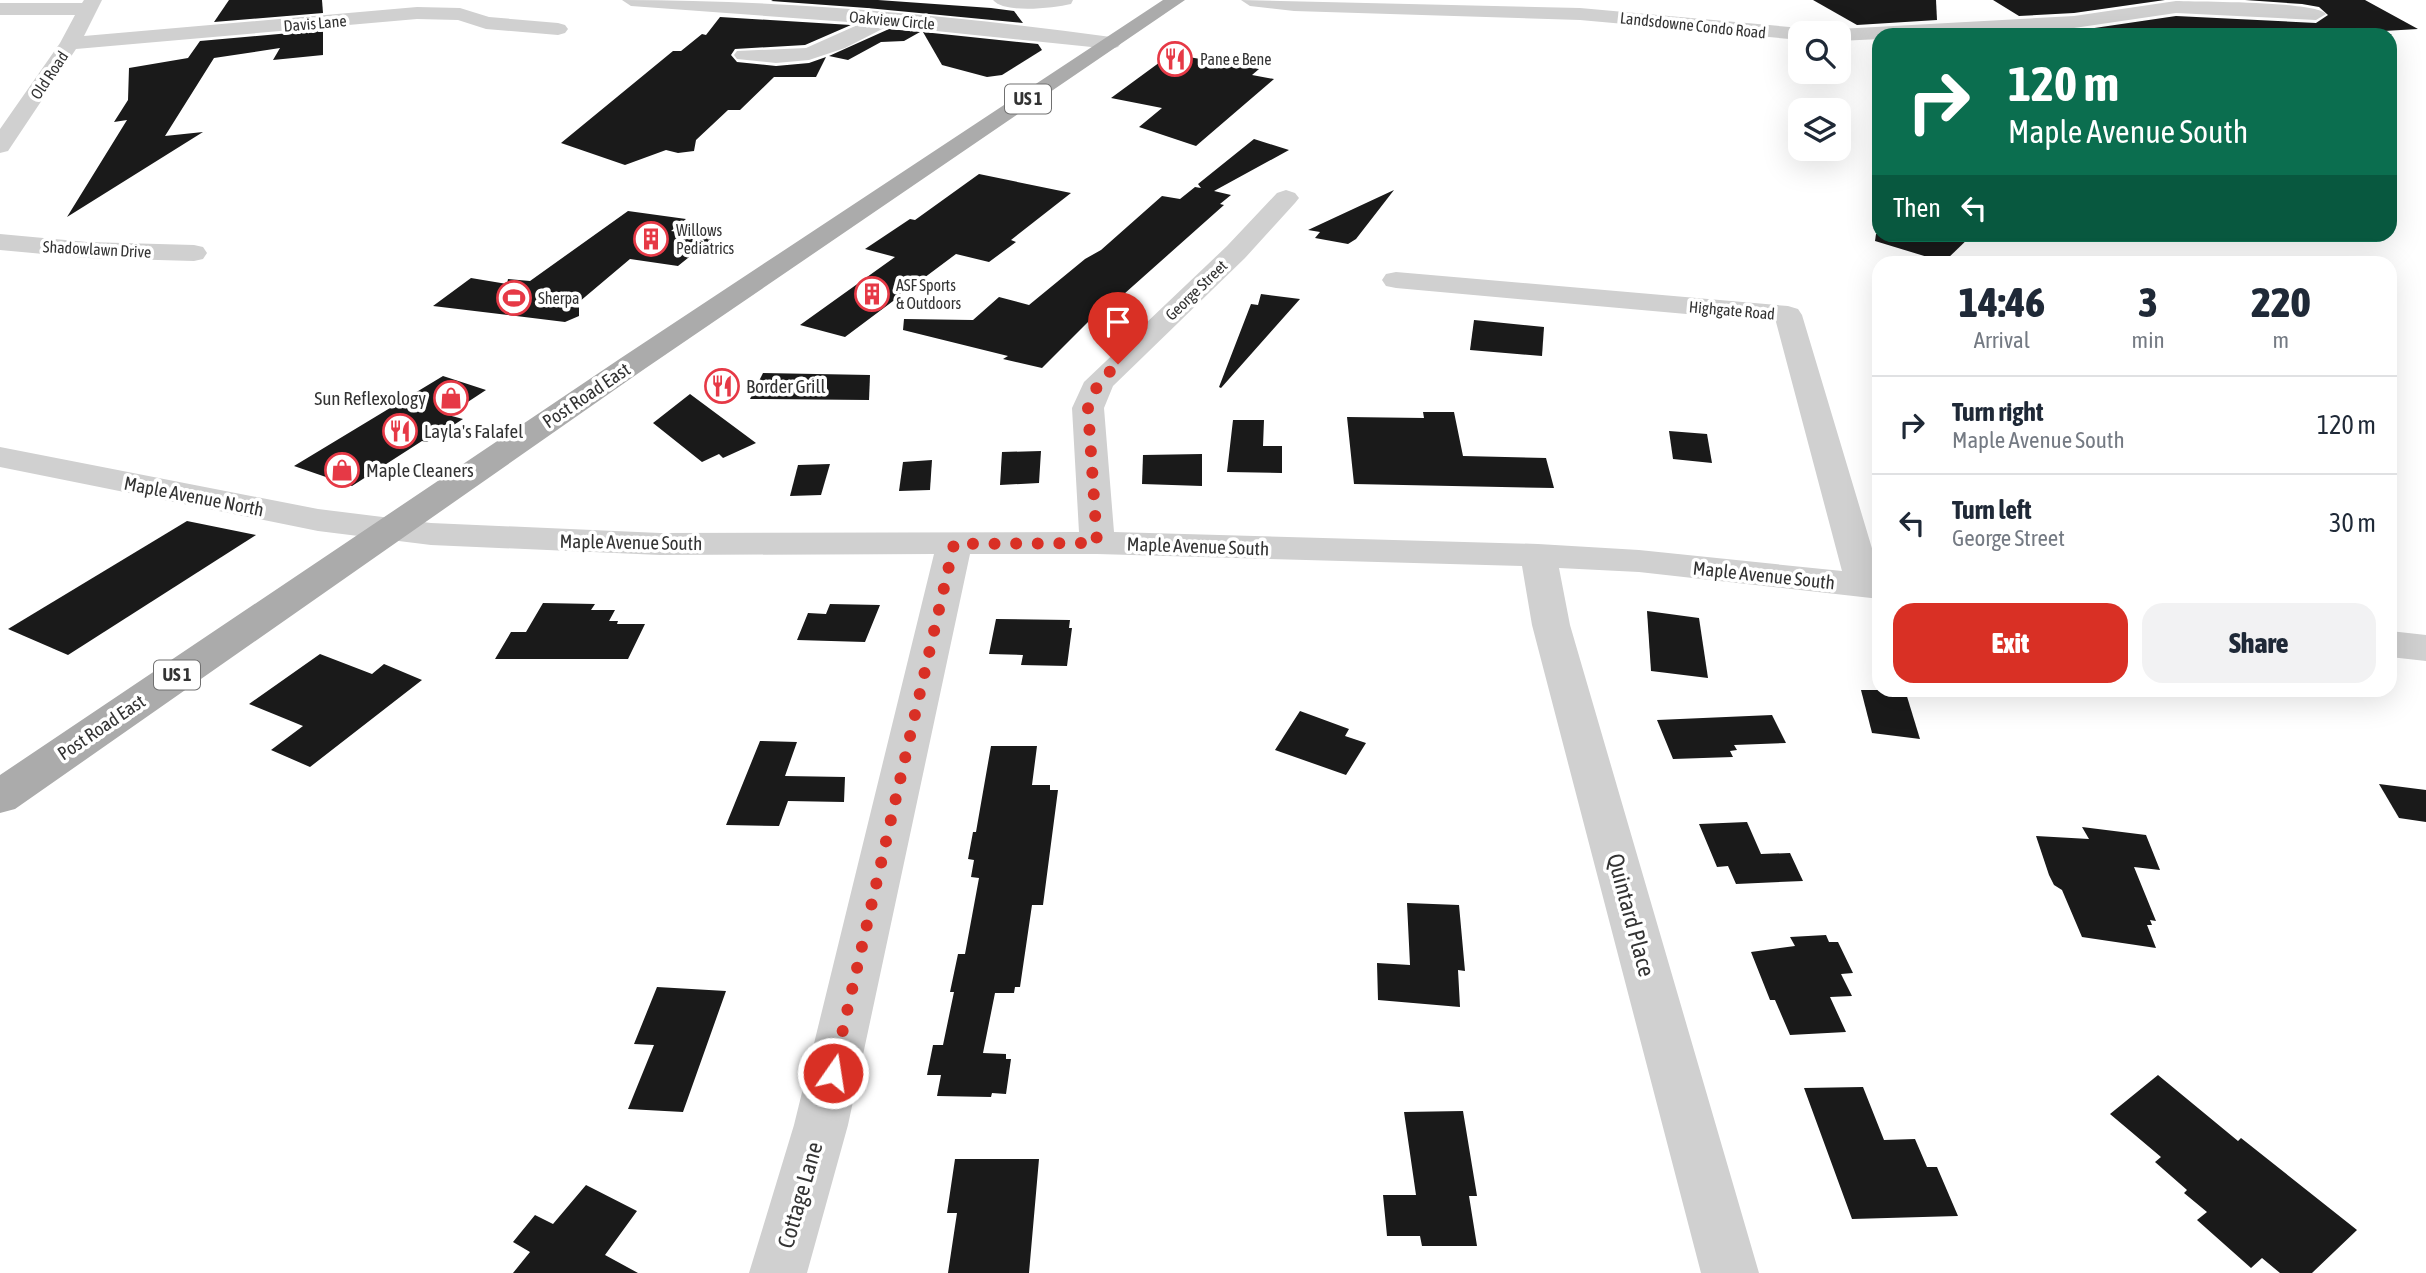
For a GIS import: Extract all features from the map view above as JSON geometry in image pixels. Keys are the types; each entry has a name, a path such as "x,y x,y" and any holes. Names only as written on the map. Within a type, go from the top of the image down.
{"main road":[{"name":"Post Road East","path":"0,797 389,530 1176,0"}],"street":[{"name":"Oakview Circle","path":"631,0 1053,35 1111,43"},
{"path":"1002,0 1045,4 1064,0"},
{"name":"Landsdowne Condo Road","path":"1250,0 1294,5 1580,14 1788,33"},
{"path":"0,9 90,4"},
{"name":"Old Road","path":"0,146 70,43 90,4"},
{"path":"1966,28 2074,22 2176,7 2316,14"},
{"name":"Davis Lane","path":"70,43 435,13 460,15 486,23 558,29"},
{"path":"744,55 785,57 810,54 884,20"},
{"path":"1851,34 1872,33"},
{"name":"George Street","path":"1097,543 1088,408 1099,382 1236,252 1286,198"},
{"name":"Shadowlawn Drive","path":"0,243 87,250 194,253"},
{"name":"Highgate Road","path":"1396,280 1788,315 1872,586"},
{"name":"Maple Avenue North","path":"0,457 305,517 389,530"},
{"name":"Maple Avenue South","path":"389,530 456,536 635,543 1097,543 1538,555 1639,561 1872,586"},
{"name":"Cottage Lane","path":"778,1273 821,1125 954,544"},
{"name":"Quintard Place","path":"1538,555 1552,625 1730,1273"},
{"path":"2397,645 2426,648"}],"building":[{"path":"229,0 322,0 323,13 214,22"},
{"path":"878,0 991,8 1014,11 1023,23 771,1"},
{"path":"1813,0 1936,0 1937,20 1857,25"},
{"path":"1993,0 2165,0 2074,13 2019,16"},
{"path":"2245,0 2365,0 2418,29 2094,28 2176,16 2316,23 2328,15 2319,7"},
{"path":"720,17 851,25 805,45 735,49 731,55 737,62 776,66 809,63 826,57 816,77 774,77 740,110 728,110 696,140 694,151 678,153 666,150 625,165 561,143 673,51 681,51 702,34 706,35"},
{"path":"889,29 920,32 904,41 881,42 848,60 829,56"},
{"path":"323,30 323,55 273,60 280,48 214,58 165,136 203,132 67,217 127,120 114,122 128,100 129,68 188,58 200,41"},
{"path":"923,32 1038,44 1042,50 1002,75 987,77 942,65"},
{"path":"1171,54 1259,69 1252,75 1274,79 1196,146 1139,127 1162,108 1111,98"},
{"path":"1254,139 1289,150 1214,191 1231,195 1220,204 1224,205 1124,294 1120,293 1103,307 1042,368 1003,359 1008,356 903,330 904,319 973,320 999,297 1029,305 1085,259 1101,250 1162,196 1180,199 1195,187 1201,188 1198,184"},
{"path":"979,174 1071,193 1011,240 1016,242 989,262 956,254 845,337 800,325 895,257 865,249 910,219 915,220"},
{"path":"1394,190 1356,239 1348,244 1315,238 1320,232 1308,230"},
{"path":"628,211 686,219 671,231 714,237 678,266 630,259 579,302 579,316 565,322 433,306 471,278 507,284 508,279 530,281"},
{"path":"1878,242 1965,242 1950,256 1924,256"},
{"path":"1261,294 1300,299 1221,388 1219,387 1251,304 1258,305"},
{"path":"1474,320 1544,327 1542,356 1470,350"},
{"path":"763,373 870,375 869,400 750,399"},
{"path":"443,376 486,390 448,415 463,419 427,442 422,441 352,486 294,466"},
{"path":"690,394 756,443 723,458 719,454 702,462 653,423"},
{"path":"1423,412 1454,412 1463,456 1546,458 1554,488 1354,484 1347,417 1424,418"},
{"path":"1233,420 1264,420 1263,446 1282,446 1282,473 1227,472"},
{"path":"1669,431 1707,434 1712,463 1673,459"},
{"path":"1041,451 1039,483 1000,485 1002,452"},
{"path":"1202,454 1202,486 1142,484 1143,455"},
{"path":"932,460 930,490 899,491 903,462"},
{"path":"830,464 821,495 790,496 798,465"},
{"path":"187,521 256,535 68,655 8,629"},
{"path":"543,603 595,604 591,610 615,610 609,621 618,621 617,624 645,624 628,659 495,659 511,632 526,632"},
{"path":"830,604 880,605 865,642 797,640 808,613 826,614"},
{"path":"1647,611 1699,618 1708,678 1651,671"},
{"path":"996,619 1070,620 1069,628 1072,628 1067,666 1021,665 1023,655 989,654"},
{"path":"320,654 372,674 384,664 422,680 310,767 271,750 303,726 249,704"},
{"path":"1861,690 1872,690 1872,697 1907,697 1920,739 1872,733"},
{"path":"1300,711 1349,729 1345,736 1366,743 1346,775 1275,750"},
{"path":"1772,715 1786,743 1734,745 1737,750 1730,751 1733,757 1673,759 1657,720"},
{"path":"760,741 797,742 785,776 845,777 844,802 788,801 779,826 726,825"},
{"path":"991,746 1037,746 1032,785 1050,785 1050,790 1058,790 1043,905 1032,905 1020,987 1015,987 1014,993 995,993 983,1053 1006,1054 1006,1059 1011,1059 1006,1094 992,1093 991,1097 937,1096 941,1075 927,1075 933,1045 943,1045 954,992 950,992 958,954 965,954 979,878 971,877 974,860 968,859 973,832 976,832"},
{"path":"2379,784 2426,790 2426,822 2399,818"},
{"path":"1747,822 1761,854 1790,853 1803,881 1736,884 1728,866 1717,867 1699,824"},
{"path":"2082,827 2146,835 2160,870 2134,867 2156,921 2150,920 2152,925 2147,925 2156,948 2082,937 2062,890 2054,885 2049,875 2036,836 2089,839"},
{"path":"1407,903 1459,905 1465,971 1458,970 1460,1007 1378,1000 1377,963 1410,965"},
{"path":"1826,935 1829,942 1838,942 1853,973 1841,974 1852,996 1830,997 1846,1032 1790,1035 1775,1000 1770,1000 1751,952 1795,946 1790,937"},
{"path":"657,987 726,991 683,1112 628,1109 654,1045 634,1044"},
{"path":"2158,1075 2238,1141 2241,1138 2357,1230 2312,1273 2280,1273 2262,1258 2251,1268 2197,1220 2207,1212 2184,1193 2187,1190 2155,1162 2161,1157 2110,1114"},
{"path":"1863,1087 1884,1140 1915,1139 1927,1167 1937,1167 1958,1216 1852,1219 1804,1088"},
{"path":"1463,1111 1477,1196 1469,1196 1477,1246 1422,1246 1420,1236 1387,1236 1383,1195 1416,1195 1404,1112"},
{"path":"955,1159 1039,1159 1029,1273 948,1273 957,1213 947,1213"},
{"path":"586,1185 637,1211 605,1255 638,1273 513,1273 530,1252 513,1242 535,1215 553,1224"}],"place":[{"name":"Pane e Bene","path":"1175,59"},
{"name":"Willows Pediatrics","path":"651,239"},
{"name":"ASF Sports & Outdoors","path":"872,294"},
{"name":"Sherpa","path":"514,298"},
{"name":"Border Grill","path":"722,386"},
{"name":"Sun Reflexology","path":"451,398"},
{"name":"Layla's Falafel","path":"400,431"},
{"name":"Maple Cleaners","path":"342,470"}],"route":[{"path":"833,1073 954,544 1097,543 1088,408 1099,382 1118,364"}]}
